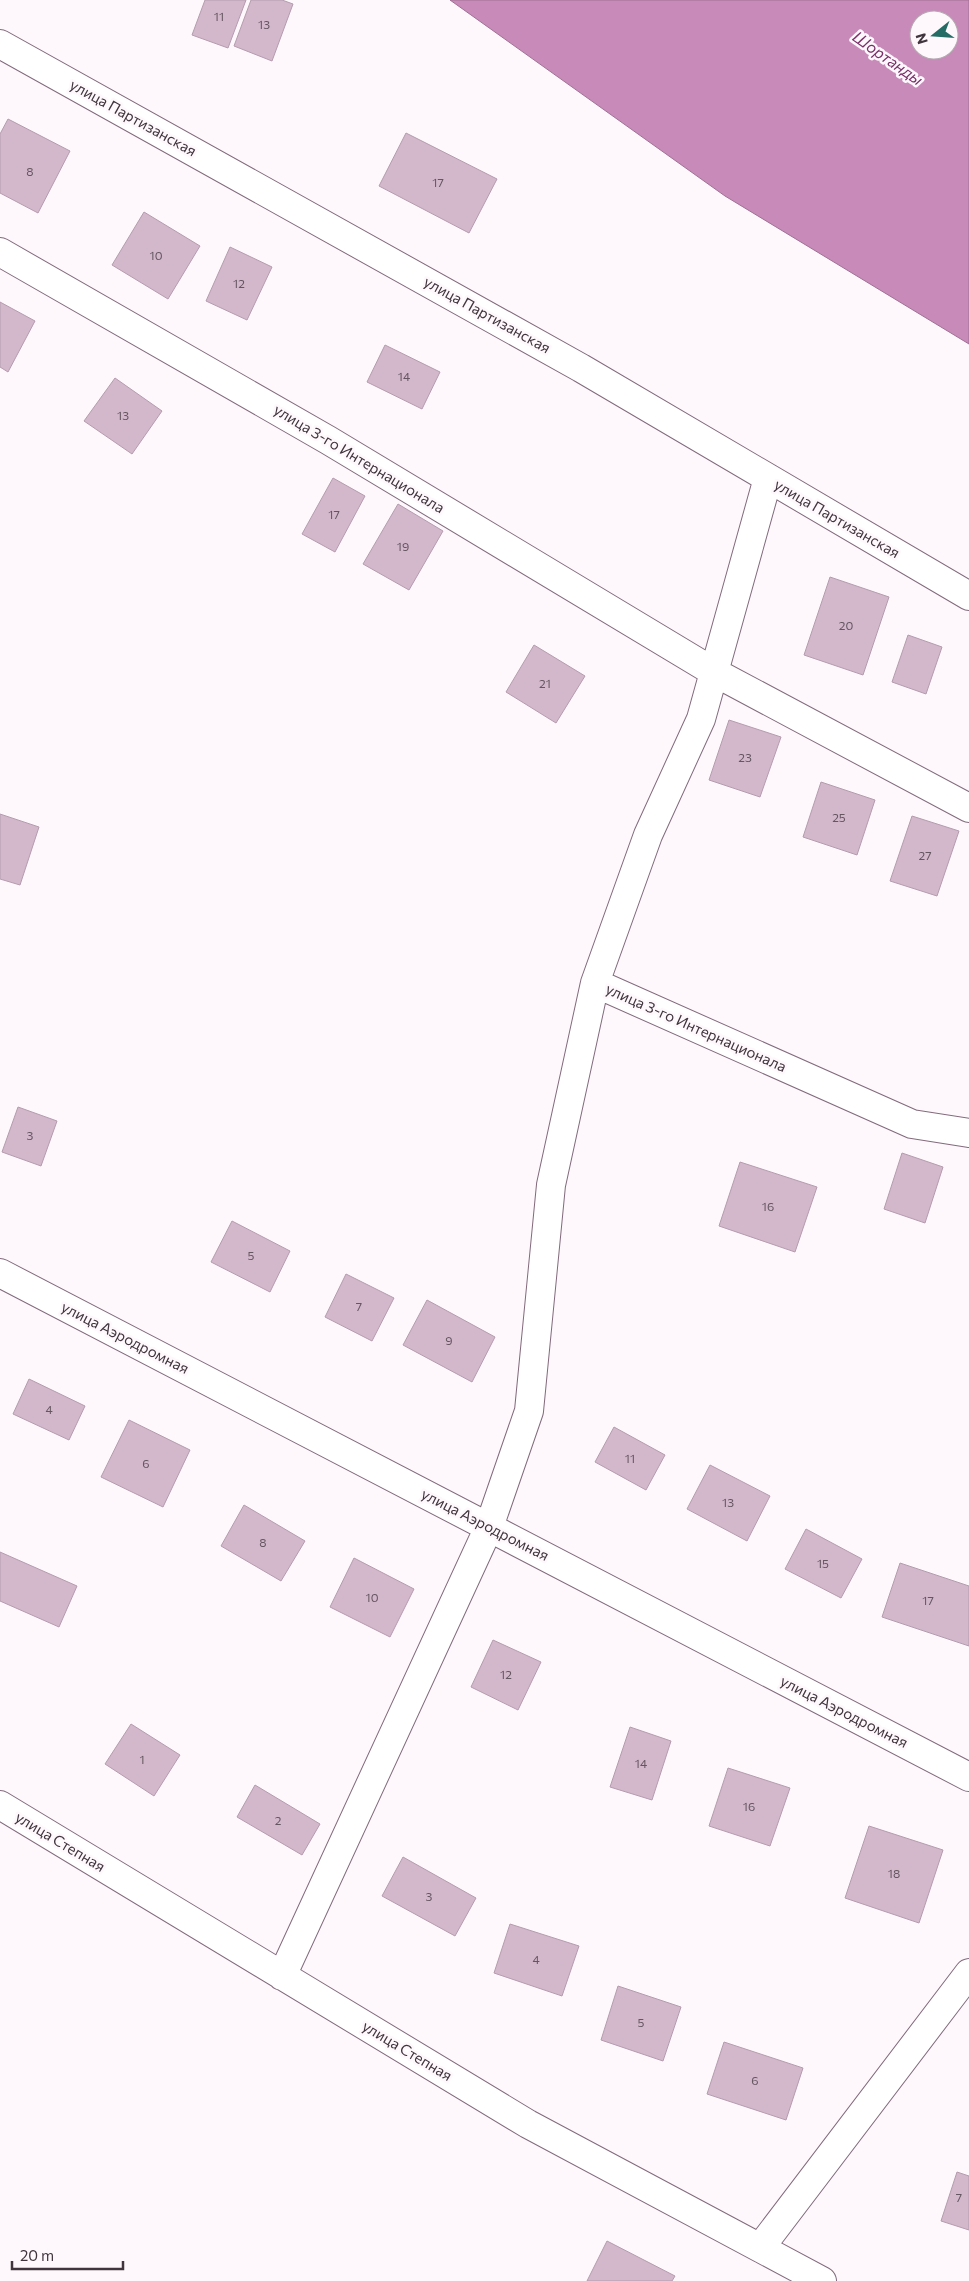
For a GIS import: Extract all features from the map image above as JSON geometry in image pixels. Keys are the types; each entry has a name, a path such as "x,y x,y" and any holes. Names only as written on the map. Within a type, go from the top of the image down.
{"street":[{"name":"улица Партизанская","path":"0,44 581,368 969,596"},
{"name":"улица 3-го Интернационала","path":"0,252 328,440 714,672 969,808"},
{"path":"714,672 768,478"},
{"name":"улица 3-го Интернационала","path":"714,672 702,719 648,835 595,983 912,1124 969,1133"},
{"path":"282,1976 489,1527 530,1411 552,1185 595,983"},
{"name":"улица Аэродромная","path":"0,1273 969,1777"},
{"name":"улица Степная","path":"0,1806 528,2124 822,2281"},
{"path":"760,2248 969,1973"}],"water":[{"name":"Шортанды","path":"450,0 969,0 969,344 725,196"}],"building":[{"path":"205,0 246,0 228,48 192,35"},
{"path":"251,0 282,0 293,4 272,61 234,46"},
{"path":"8,119 70,151 38,213 0,193 0,134"},
{"path":"406,133 497,179 469,233 379,186"},
{"path":"144,212 200,246 168,299 112,265"},
{"path":"230,247 272,267 247,320 206,301"},
{"path":"0,302 35,321 8,372 0,367"},
{"path":"385,345 440,372 422,409 367,382"},
{"path":"115,378 162,411 132,454 84,421"},
{"path":"333,478 365,496 335,552 302,534"},
{"path":"398,504 443,531 409,590 363,564"},
{"path":"830,577 889,597 863,675 804,655"},
{"path":"908,635 942,647 926,694 892,682"},
{"path":"534,645 585,676 556,723 506,692"},
{"path":"729,720 781,737 760,797 709,780"},
{"path":"821,782 875,800 857,855 803,837"},
{"path":"0,814 39,827 20,885 0,879"},
{"path":"912,816 959,831 937,896 890,881"},
{"path":"18,1107 57,1121 41,1166 2,1152"},
{"path":"902,1153 943,1167 925,1223 884,1209"},
{"path":"740,1162 817,1187 795,1252 719,1226"},
{"path":"232,1221 290,1251 270,1292 211,1262"},
{"path":"346,1274 394,1298 372,1341 325,1317"},
{"path":"427,1300 495,1337 472,1382 403,1345"},
{"path":"29,1379 85,1406 69,1440 13,1414"},
{"path":"129,1420 190,1450 163,1507 101,1477"},
{"path":"614,1427 665,1455 646,1490 595,1462"},
{"path":"710,1465 770,1496 747,1541 687,1509"},
{"path":"244,1505 305,1541 281,1581 221,1546"},
{"path":"806,1529 862,1559 841,1598 785,1569"},
{"path":"0,1552 77,1586 59,1627 0,1601"},
{"path":"354,1558 414,1589 390,1637 330,1607"},
{"path":"900,1563 969,1586 969,1646 882,1617"},
{"path":"493,1640 541,1662 518,1710 471,1687"},
{"path":"131,1724 180,1755 154,1796 105,1764"},
{"path":"630,1727 671,1741 652,1800 610,1787"},
{"path":"728,1768 790,1788 770,1846 709,1826"},
{"path":"255,1785 320,1824 302,1855 237,1817"},
{"path":"869,1826 943,1850 919,1923 845,1898"},
{"path":"403,1857 476,1898 455,1936 382,1896"},
{"path":"510,1924 579,1946 562,1996 494,1973"},
{"path":"618,1986 681,2007 663,2061 601,2040"},
{"path":"724,2042 803,2068 786,2120 707,2094"},
{"path":"957,2172 969,2176 969,2230 941,2221"},
{"path":"607,2241 675,2276 672,2281 587,2281"}]}
